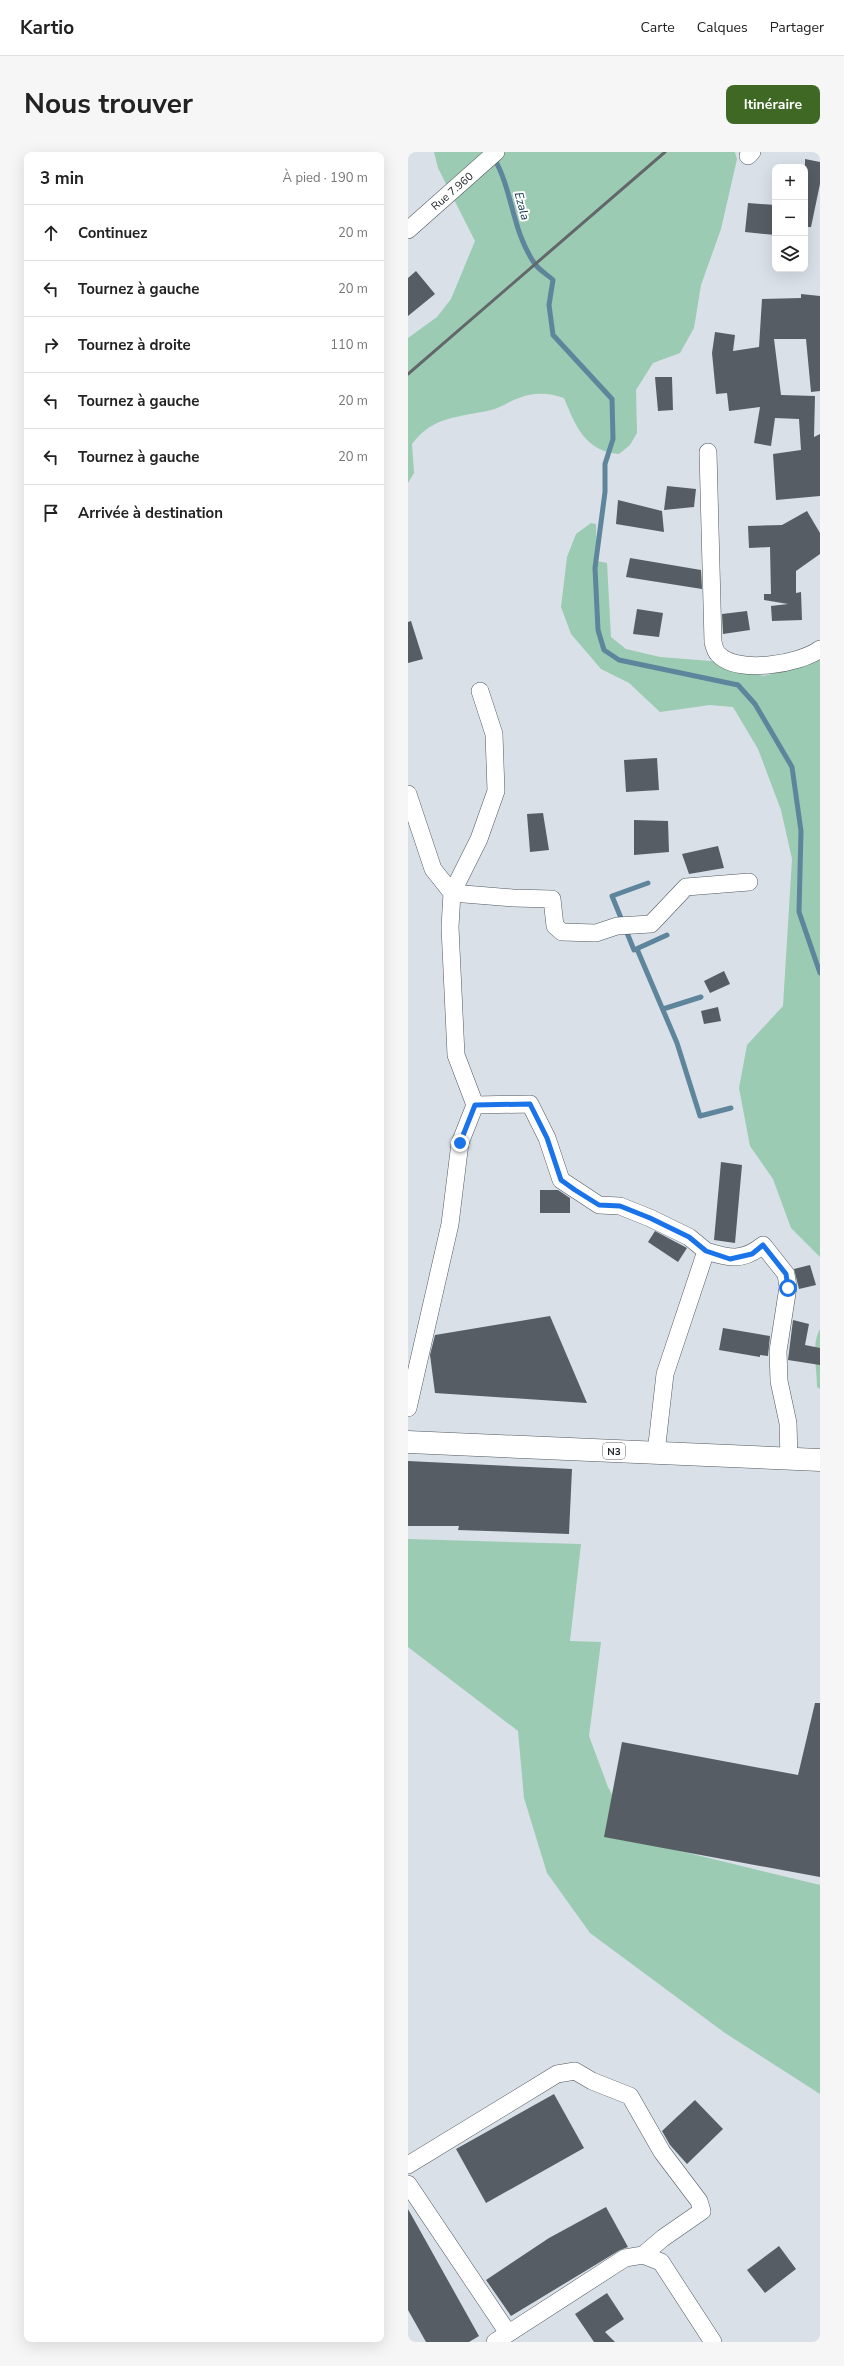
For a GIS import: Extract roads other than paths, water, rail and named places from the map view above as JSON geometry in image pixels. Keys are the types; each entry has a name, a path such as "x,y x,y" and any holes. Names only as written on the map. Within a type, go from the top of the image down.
{"highway":[{"name":"N3","path":"408,1442 820,1460"}],"street":[{"name":"Rue 7.960","path":"408,230 492,156"},
{"path":"708,452 712,642 718,654 736,663 759,666 794,662 820,649"},
{"path":"408,1408 450,1224 460,1143 475,1105 456,1055 450,927 452,893 479,839 496,791 494,734 480,691"},
{"path":"408,794 433,869 452,893 513,898 552,899 555,926 562,932 596,932 617,926 651,924 686,887 749,882"},
{"path":"475,1105 530,1104 547,1138 561,1180 599,1205 620,1206 650,1218 689,1237 706,1251 730,1259 752,1254 763,1245 786,1274 788,1288 778,1351 779,1381 788,1423 789,1459"},
{"path":"656,1453 665,1374 706,1251"},
{"path":"408,2165 557,2074 575,2071 592,2081 630,2096 662,2152 699,2201 702,2211 663,2238 643,2255"},
{"path":"408,2184 502,2337 625,2258 643,2255 661,2262 713,2342"}],"waterway":[{"name":"Ezala","path":"494,158 505,184 517,225 527,252 537,266 553,280 549,305 553,335 612,399 613,439 605,464 605,492 595,568 598,630 604,650 619,660 738,685 755,704 792,767 801,831 799,912 820,973"},
{"path":"648,883 612,896 634,950 667,935"},
{"path":"637,949 677,1043 700,1116 731,1108"},
{"path":"663,1009 701,997"}],"railway":[{"path":"408,374 665,152"}]}
